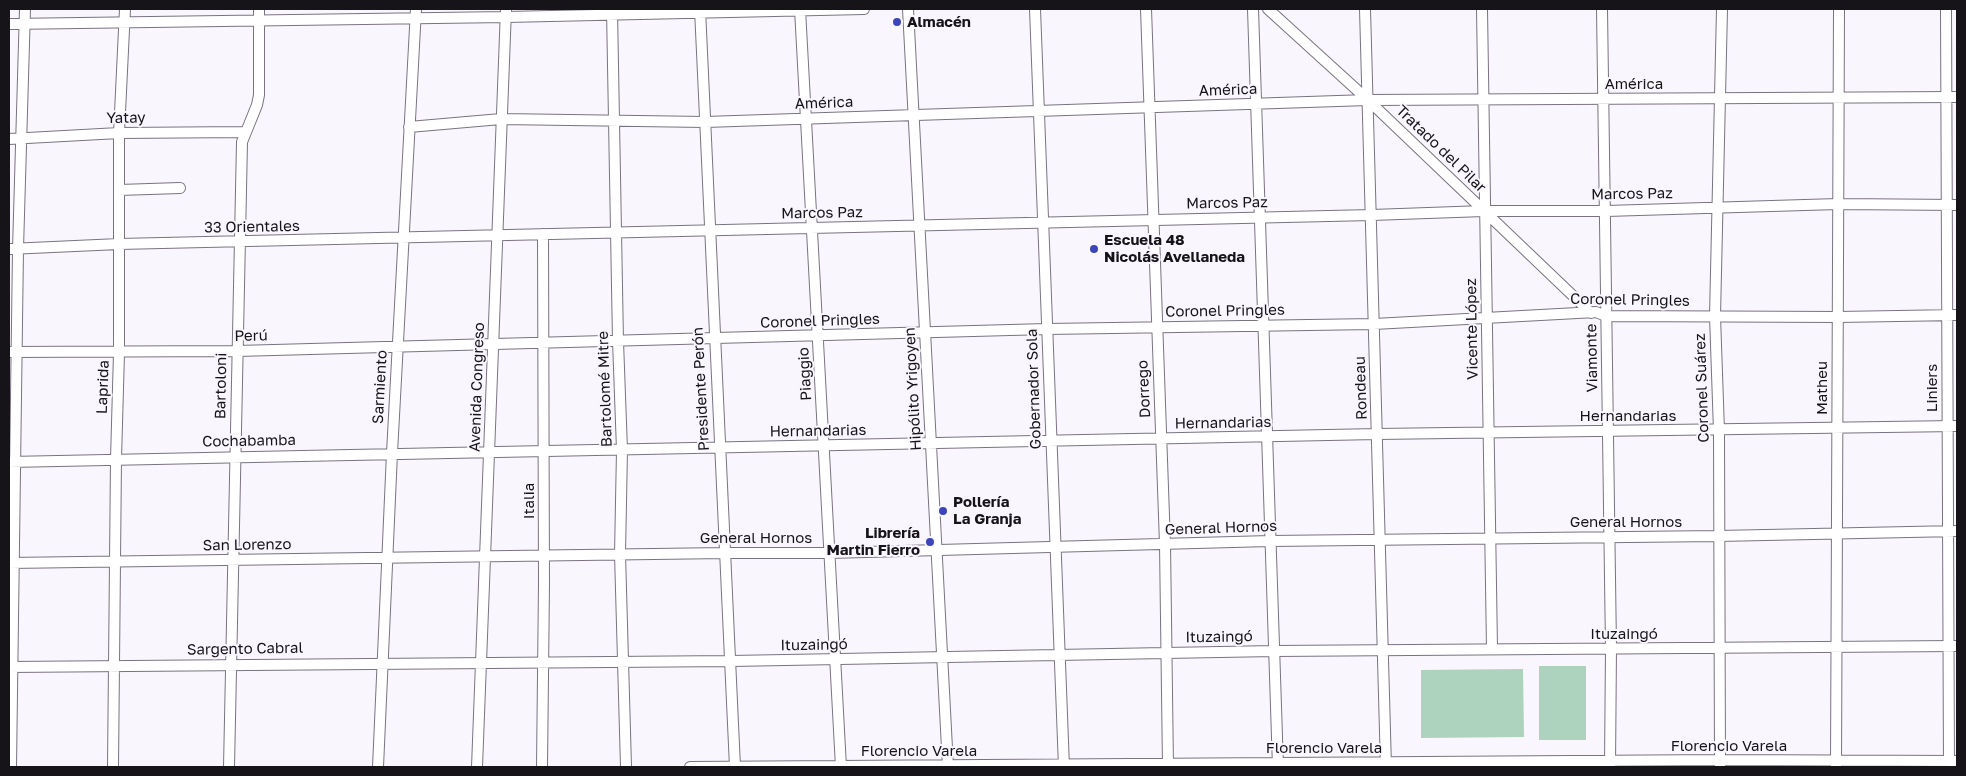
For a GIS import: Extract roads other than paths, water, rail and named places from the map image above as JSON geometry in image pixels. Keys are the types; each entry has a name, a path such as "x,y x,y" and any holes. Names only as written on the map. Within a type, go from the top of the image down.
{"street":[{"path":"11,767 13,249 21,139 25,9"},
{"name":"Laprida","path":"114,767 116,459 119,353 119,133 125,9"},
{"name":"Bartoloni","path":"229,767 238,242 242,142 257,105 258,95 259,9"},
{"name":"Piaggio","path":"800,9 841,767"},
{"path":"9,24 260,20 415,13 864,9"},
{"name":"Hipólito Yrigoyen","path":"908,9 948,766"},
{"name":"Gobernador Sola","path":"1035,9 1064,766"},
{"name":"Dorrego","path":"1146,9 1156,326 1162,439 1168,766"},
{"path":"1253,9 1278,765"},
{"name":"Tratado del Pilar","path":"1268,9 1368,100 1591,313"},
{"name":"Rondeau","path":"1365,9 1386,765"},
{"name":"Vicente López","path":"1482,9 1492,649"},
{"name":"Viamonte","path":"1602,9 1611,648 1610,765"},
{"name":"Coronel Suárez","path":"1720,764 1719,431 1715,316 1719,207 1719,100 1722,9"},
{"name":"Matheu","path":"1836,764 1839,9"},
{"name":"Liniers","path":"1946,9 1946,98 1952,205 1952,763"},
{"name":"Presidente Perón","path":"700,11 735,767"},
{"name":"Bartolomé Mitre","path":"612,12 618,341 622,450 620,554 626,767"},
{"name":"Sarmiento","path":"378,767 415,13"},
{"name":"Avenida Congreso","path":"477,767 506,13"},
{"name":"América","path":"501,120 705,122 1368,100 1957,98"},
{"path":"409,127 501,120"},
{"name":"Yatay","path":"9,139 119,133 245,132"},
{"path":"119,190 180,188"},
{"name":"Marcos Paz","path":"497,235 1484,211 1606,211 1838,204 1952,205"},
{"name":"Italia","path":"542,234 544,452 542,767"},
{"name":"33 Orientales","path":"13,249 118,244 497,235"},
{"name":"Coronel Pringles","path":"493,344 1156,326 1374,324 1591,313 1606,316 1838,317 1952,315"},
{"name":"Perú","path":"12,352 119,353 493,344"},
{"name":"Hernandarias","path":"489,453 1378,434 1719,431 1952,426"},
{"name":"Cochabamba","path":"12,462 392,453 489,453"},
{"name":"General Hornos","path":"485,556 829,553 1270,541 1718,536 1952,531"},
{"name":"San Lorenzo","path":"11,563 485,556"},
{"name":"Ituzaingó","path":"481,662 730,661 1274,651 1953,646"},
{"name":"Sargento Cabral","path":"10,667 481,662"},
{"name":"Florencio Varela","path":"690,767 1952,763"}],"place":[{"name":"Almacén","path":"897,22"},
{"name":"Escuela 48 Nicolás Avellaneda","path":"1094,249"},
{"name":"Pollería La Granja","path":"943,511"},
{"name":"Librería Martin Fierro","path":"930,542"}]}
